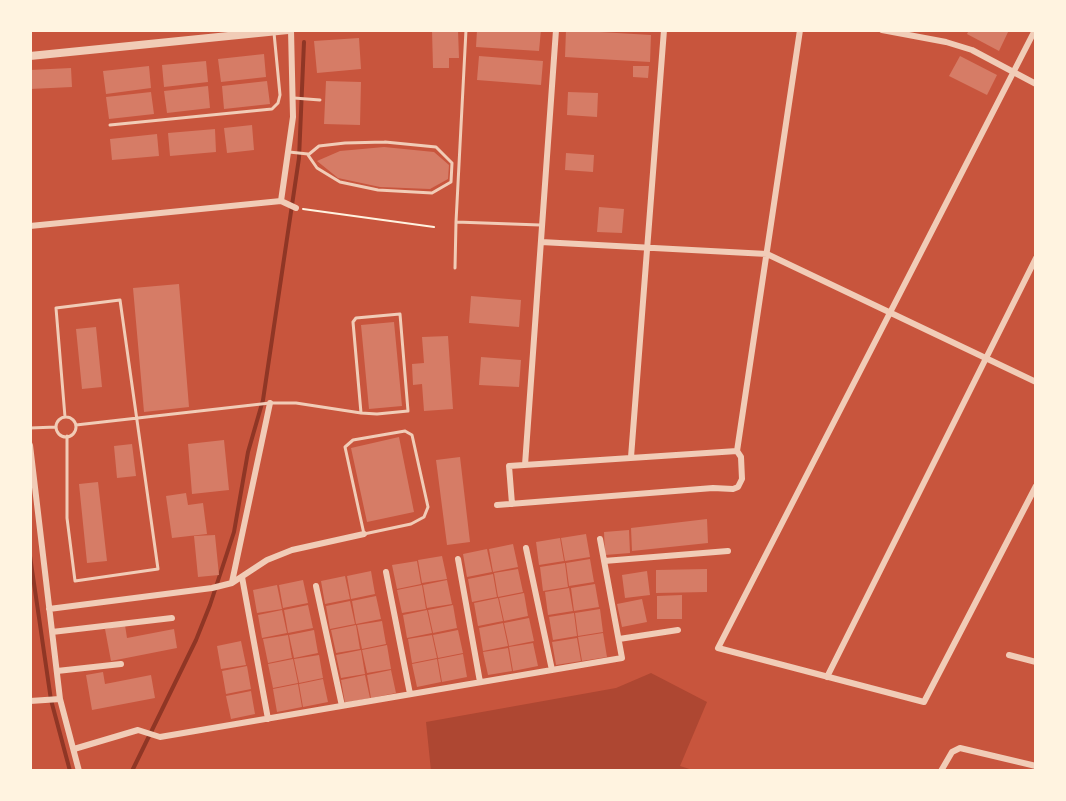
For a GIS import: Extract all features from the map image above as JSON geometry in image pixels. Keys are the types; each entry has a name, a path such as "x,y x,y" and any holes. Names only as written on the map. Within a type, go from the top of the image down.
{"street":[{"path":"30,56 290,30 294,98 289,152 281,201"},
{"path":"525,465 556,30"},
{"path":"631,457 664,30"},
{"path":"498,505 712,488 733,489 741,484 741,458 737,452 800,30"},
{"path":"882,30 972,50 1036,84"},
{"path":"1035,30 718,648 924,702 1036,486"},
{"path":"30,226 281,201 296,208"},
{"path":"541,242 767,254 1036,382"},
{"path":"827,677 1036,258"},
{"path":"232,583 270,403"},
{"path":"30,445 60,699 79,771"},
{"path":"512,504 509,466 737,452"},
{"path":"49,609 212,588 232,583 267,560 292,550 364,534"},
{"path":"74,749 138,730 160,738 622,658 600,539"},
{"path":"526,548 552,670"},
{"path":"604,561 728,551"},
{"path":"458,559 480,682"},
{"path":"386,572 410,694"},
{"path":"242,577 268,719"},
{"path":"316,586 342,706"},
{"path":"52,633 171,618"},
{"path":"619,639 678,630"},
{"path":"1009,655 1036,662"},
{"path":"57,671 121,664"},
{"path":"30,701 60,699"},
{"path":"941,771 952,752 960,748 1036,766"}],"lane":[{"path":"454,268 466,30"},
{"path":"110,126 272,109 278,103 280,95 274,31"},
{"path":"294,98 320,100"},
{"path":"289,152 308,154 319,146 345,143 386,142 436,147 452,163 451,182 432,193 378,190 340,182 317,168 308,154"},
{"path":"456,222 542,225"},
{"path":"65,417 56,308 120,300 158,569 75,581 66,518 67,436"},
{"path":"76,425 270,403 296,403 361,412 377,414 408,411 400,314 356,318 353,322 361,412"},
{"path":"65,417 70,418 76,425 75,431 67,436 60,434 56,427 58,421 65,417"},
{"path":"30,429 56,427"},
{"path":"405,431 412,435 428,507 424,517 411,524 364,534 345,447 353,440 405,431"}],"path":[{"path":"296,208 434,227"}],"shaded area":[{"path":"651,673 707,702 680,766 696,771 431,771 426,722 616,688"}],"building":[{"path":"432,30 458,30 459,58 449,58 449,68 433,68"},
{"path":"477,30 541,30 539,51 476,47"},
{"path":"566,30 651,35 650,62 565,57"},
{"path":"969,30 1009,30 999,51 967,34"},
{"path":"359,38 361,69 317,73 314,41"},
{"path":"264,54 266,77 221,82 218,59"},
{"path":"479,56 543,61 541,85 477,80"},
{"path":"960,56 997,75 987,95 949,76"},
{"path":"206,61 208,82 164,87 162,65"},
{"path":"149,66 151,88 106,94 103,71"},
{"path":"633,66 649,66 648,78 633,77"},
{"path":"71,68 72,87 30,89 30,70"},
{"path":"267,81 270,104 224,109 222,86"},
{"path":"326,81 361,82 360,125 324,124"},
{"path":"208,86 210,108 167,113 164,91"},
{"path":"151,92 154,114 109,119 106,97"},
{"path":"568,92 598,93 597,117 567,115"},
{"path":"252,125 254,150 227,153 224,128"},
{"path":"215,129 216,152 170,156 168,133"},
{"path":"157,134 159,156 112,160 110,139"},
{"path":"384,147 434,152 449,165 448,179 430,189 380,187 338,178 317,161 340,151"},
{"path":"566,153 594,155 593,172 565,170"},
{"path":"599,207 624,209 622,233 597,232"},
{"path":"179,284 189,407 144,412 133,288"},
{"path":"471,296 521,300 519,327 469,323"},
{"path":"394,322 402,406 369,409 361,325"},
{"path":"96,327 102,387 82,389 76,329"},
{"path":"448,336 453,409 424,411 422,384 413,385 412,364 424,363 422,337"},
{"path":"481,357 521,360 519,387 479,385"},
{"path":"399,437 414,512 367,522 351,448"},
{"path":"224,440 229,490 192,494 188,444"},
{"path":"132,444 136,476 117,478 114,446"},
{"path":"460,457 470,542 447,545 436,460"},
{"path":"98,482 107,561 87,563 79,484"},
{"path":"186,493 188,505 203,503 207,534 172,538 166,496"},
{"path":"707,519 708,543 632,551 631,528"},
{"path":"629,530 630,553 605,555 604,532"},
{"path":"586,534 590,557 565,561 561,538"},
{"path":"215,535 219,575 198,577 194,536"},
{"path":"560,538 564,561 539,565 536,542"},
{"path":"513,544 518,567 493,572 489,549"},
{"path":"487,549 492,572 467,577 463,554"},
{"path":"442,556 447,579 422,583 418,560"},
{"path":"590,559 594,582 569,586 566,563"},
{"path":"417,561 421,584 397,589 392,565"},
{"path":"565,563 568,587 543,591 540,567"},
{"path":"518,569 523,592 498,597 494,573"},
{"path":"707,569 707,592 656,593 656,570"},
{"path":"371,571 375,594 351,599 347,576"},
{"path":"647,571 650,595 625,598 622,575"},
{"path":"493,574 497,597 472,602 468,579"},
{"path":"345,576 350,599 325,604 321,581"},
{"path":"303,580 308,603 283,608 279,585"},
{"path":"447,580 452,604 427,608 423,585"},
{"path":"595,584 599,607 574,611 571,588"},
{"path":"277,585 282,609 257,613 253,590"},
{"path":"422,585 426,609 402,613 397,590"},
{"path":"569,588 573,611 548,615 545,592"},
{"path":"524,593 528,616 504,621 499,598"},
{"path":"682,595 682,619 657,619 657,596"},
{"path":"376,596 381,619 356,624 352,601"},
{"path":"498,598 503,621 478,626 474,603"},
{"path":"642,599 647,622 622,627 617,604"},
{"path":"350,601 355,624 330,629 326,606"},
{"path":"308,605 313,628 288,633 284,610"},
{"path":"453,605 457,628 433,633 428,610"},
{"path":"600,609 603,632 578,636 575,613"},
{"path":"282,610 287,633 262,638 258,615"},
{"path":"427,610 432,633 407,638 403,615"},
{"path":"574,613 577,636 553,640 549,617"},
{"path":"529,618 534,641 509,646 504,623"},
{"path":"382,621 386,644 362,649 357,625"},
{"path":"503,623 508,646 483,651 479,628"},
{"path":"125,625 127,638 174,629 177,648 111,661 105,629"},
{"path":"356,625 360,649 336,653 331,630"},
{"path":"314,630 318,653 294,658 289,635"},
{"path":"458,630 463,653 438,658 433,635"},
{"path":"603,633 607,657 582,661 578,637"},
{"path":"288,635 292,658 268,663 263,639"},
{"path":"432,635 437,658 412,663 408,639"},
{"path":"577,638 581,661 556,665 552,642"},
{"path":"241,641 246,665 221,669 217,646"},
{"path":"533,643 538,666 513,671 509,647"},
{"path":"387,645 391,669 367,673 362,650"},
{"path":"508,648 512,671 488,675 483,652"},
{"path":"361,650 365,674 341,678 336,655"},
{"path":"463,654 467,677 442,682 438,659"},
{"path":"319,655 323,678 299,683 294,659"},
{"path":"293,659 298,683 273,688 268,664"},
{"path":"437,659 441,682 417,687 412,664"},
{"path":"247,666 251,689 226,694 222,671"},
{"path":"391,670 396,693 371,698 367,675"},
{"path":"103,672 105,684 151,675 155,698 92,710 86,675"},
{"path":"365,675 370,698 345,703 341,680"},
{"path":"323,679 328,702 303,707 299,684"},
{"path":"298,684 302,707 277,712 273,689"},
{"path":"251,691 255,714 231,719 226,696"}],"waterway":[{"path":"132,771 196,640 234,532 248,452 263,400 299,158 304,42"},
{"path":"30,556 51,700 70,771"}]}
